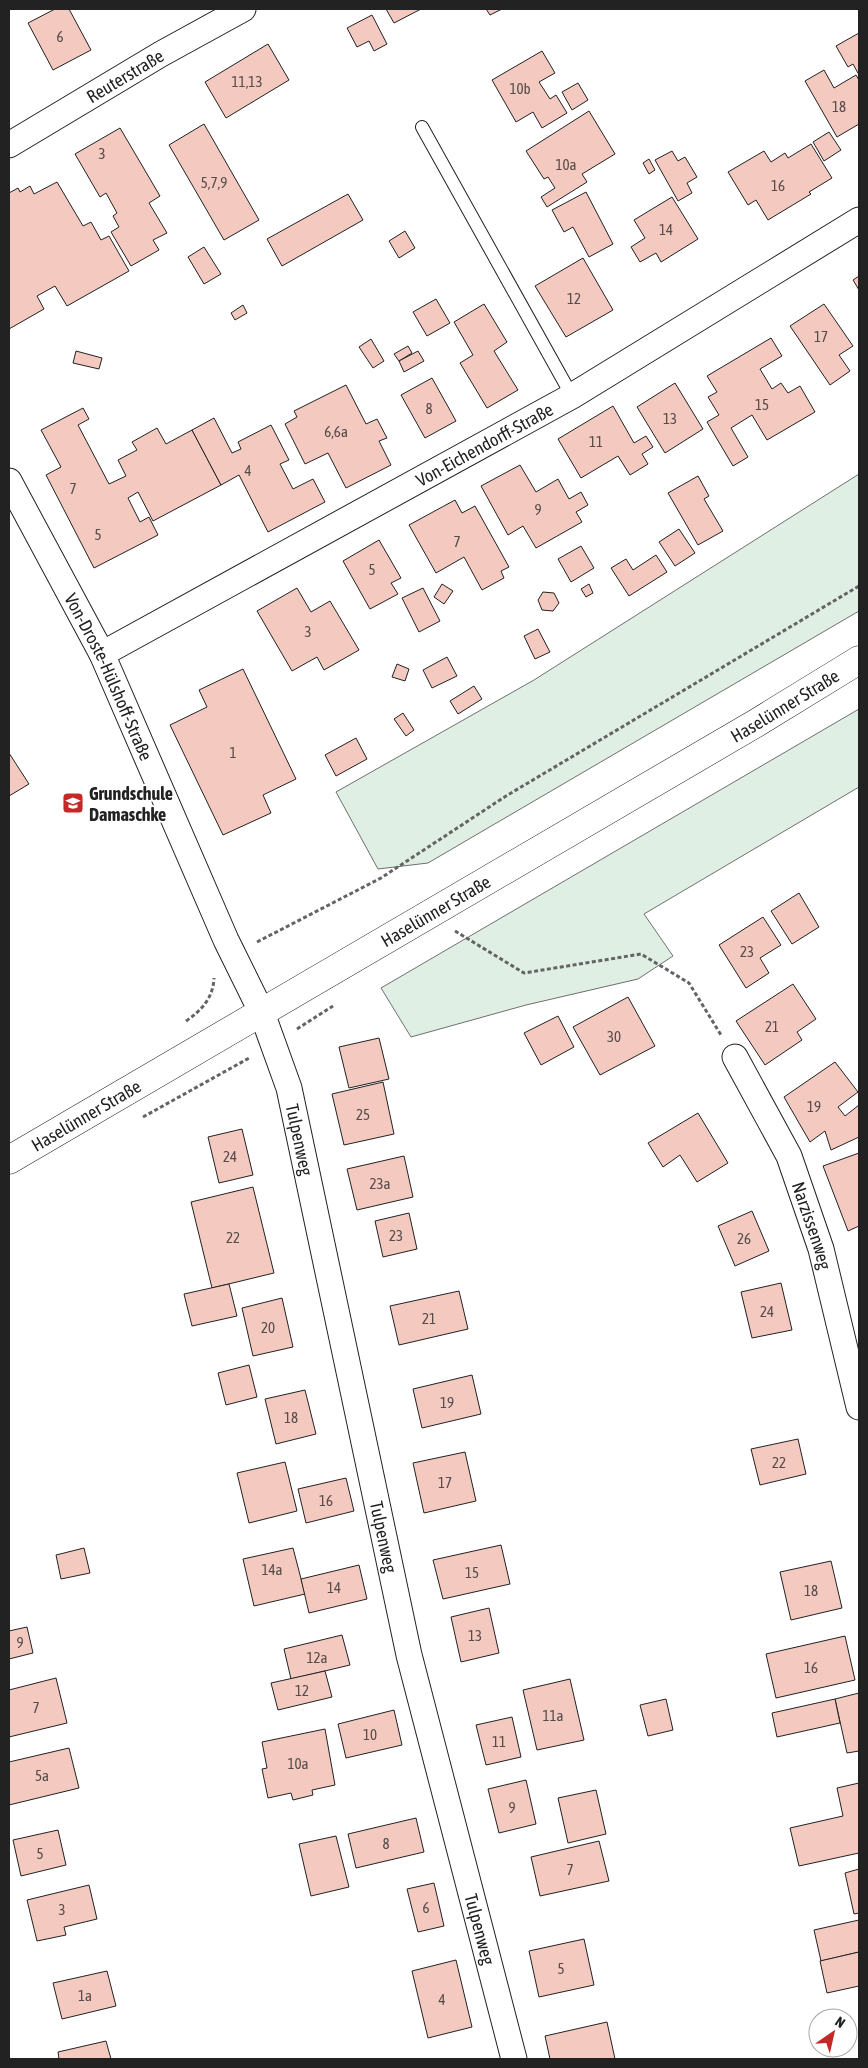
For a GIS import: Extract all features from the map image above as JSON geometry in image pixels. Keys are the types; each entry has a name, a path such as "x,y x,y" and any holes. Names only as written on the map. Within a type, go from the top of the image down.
{"street":[{"name":"Reuterstraße","path":"9,145 161,54 243,9"},
{"name":"Von-Eichendorff-Straße","path":"102,654 572,396 859,220"},
{"name":"Von-Droste-Hülshoff-Straße","path":"9,481 102,654 226,940 262,1013"},
{"name":"Haselünner Straße","path":"9,1160 758,722 859,660"},
{"name":"Tulpenweg","path":"262,1013 289,1088 409,1655 514,2059"},
{"name":"Narzissenweg","path":"734,1057 789,1156 821,1249 859,1407"}],"lane":[{"path":"422,127 572,396"}],"path":[{"path":"262,940 381,878 506,796 859,586"},
{"path":"452,929 524,973 641,954 689,983 734,1057"}],"green space":[{"path":"859,474 859,611 428,863 378,869 336,792 534,680"},
{"path":"859,709 859,787 644,914 673,956 638,979 526,1005 411,1037 381,988"}],"building":[{"path":"55,9 69,9 91,50 53,70 28,23"},
{"path":"386,9 421,9 394,23"},
{"path":"486,9 502,9 490,15"},
{"path":"372,15 387,44 374,51 369,41 357,47 347,28"},
{"path":"859,33 859,75 853,64 848,67 836,46"},
{"path":"268,44 289,80 226,118 205,82"},
{"path":"542,51 555,73 539,82 550,99 556,95 567,113 542,128 533,112 516,122 492,80"},
{"path":"824,70 834,88 856,75 859,80 859,124 837,137 805,81"},
{"path":"578,83 588,100 572,110 562,92"},
{"path":"589,111 615,154 582,174 587,182 547,207 541,197 555,188 548,177 544,179 526,151"},
{"path":"204,124 259,220 224,240 169,145"},
{"path":"120,128 160,196 149,203 167,233 153,240 159,250 131,266 111,232 119,227 113,216 117,213 106,193 100,197 75,154"},
{"path":"829,132 841,150 824,161 813,142"},
{"path":"811,144 832,178 809,192 811,194 768,220 756,200 748,205 728,172 764,151 771,162 785,153 788,158"},
{"path":"672,151 678,161 685,157 697,177 687,183 692,193 678,201 655,160"},
{"path":"649,159 655,170 649,174 643,163"},
{"path":"57,182 83,226 91,222 101,240 109,236 129,271 67,306 55,286 37,296 44,309 9,329 9,193 18,188 20,192 30,186 34,194"},
{"path":"586,192 613,244 589,257 573,227 564,232 552,210"},
{"path":"348,194 363,220 282,266 267,239"},
{"path":"672,197 698,239 661,262 656,253 640,262 631,247 645,238 634,220"},
{"path":"405,231 415,248 399,258 389,241"},
{"path":"204,247 221,274 204,284 188,257"},
{"path":"583,258 613,310 566,337 535,286"},
{"path":"859,276 859,290 853,280"},
{"path":"436,299 450,323 427,336 413,312"},
{"path":"484,304 507,342 494,351 518,390 487,408 460,363 473,355 454,322"},
{"path":"824,304 853,346 839,355 850,371 830,385 790,326"},
{"path":"243,305 247,313 235,320 231,313"},
{"path":"771,338 782,356 760,369 772,389 781,383 788,393 800,386 815,412 767,440 752,415 731,428 748,457 733,466 707,422 719,415 708,397 717,392 707,376"},
{"path":"371,339 384,361 373,368 359,347"},
{"path":"408,346 412,353 399,361 394,354"},
{"path":"76,351 102,358 99,369 73,363"},
{"path":"418,351 424,361 404,372 399,361"},
{"path":"432,378 456,421 425,438 401,395"},
{"path":"675,383 703,429 665,453 637,407"},
{"path":"346,385 366,424 377,419 387,438 379,441 391,465 346,488 328,453 305,464 285,424 297,417 294,411"},
{"path":"613,406 634,443 646,436 653,447 642,454 648,464 630,475 618,456 581,478 558,439"},
{"path":"83,408 89,419 78,425 109,484 126,476 118,460 137,450 132,442 157,428 166,444 192,430 221,485 153,521 138,492 128,498 140,522 149,517 158,535 94,568 46,475 61,467 41,430"},
{"path":"214,418 232,453 241,449 238,442 271,425 289,460 280,464 293,489 313,479 325,502 268,532 239,475 221,485 192,430"},
{"path":"520,465 536,492 558,479 569,499 581,492 588,505 576,512 582,522 536,548 523,526 508,535 481,486"},
{"path":"698,476 709,496 704,499 723,531 698,545 668,493"},
{"path":"455,500 462,513 475,506 509,567 501,571 504,578 482,590 464,557 436,573 409,525"},
{"path":"679,529 695,553 675,566 659,542"},
{"path":"379,540 401,578 391,583 398,594 370,609 343,561"},
{"path":"581,546 594,568 571,582 558,559"},
{"path":"656,555 667,572 629,596 611,568 626,559 633,570"},
{"path":"442,584 453,591 444,604 434,597"},
{"path":"589,584 593,593 586,597 581,589"},
{"path":"297,588 311,612 330,601 359,650 324,670 317,657 292,671 257,611"},
{"path":"423,588 440,621 419,632 402,598"},
{"path":"543,592 554,593 559,603 553,611 542,610 538,600"},
{"path":"538,629 550,652 535,659 524,636"},
{"path":"447,657 457,676 432,688 423,670"},
{"path":"397,664 409,669 405,681 392,677"},
{"path":"243,669 296,779 263,795 271,813 223,835 170,725 207,707 199,690"},
{"path":"474,686 482,699 458,714 450,701"},
{"path":"403,713 414,730 406,736 394,719"},
{"path":"356,738 367,759 336,776 325,755"},
{"path":"9,753 29,784 9,796"},
{"path":"799,893 819,927 792,944 771,911"},
{"path":"763,917 781,945 760,958 769,973 746,988 719,945"},
{"path":"793,984 816,1019 797,1032 802,1040 765,1065 736,1021"},
{"path":"628,997 655,1046 600,1075 573,1027"},
{"path":"558,1016 574,1047 541,1065 524,1033"},
{"path":"379,1038 389,1079 349,1088 339,1047"},
{"path":"835,1062 858,1092 838,1107 845,1116 859,1105 859,1137 831,1150 825,1131 810,1142 784,1097"},
{"path":"383,1082 394,1134 344,1145 332,1094"},
{"path":"698,1113 728,1163 697,1182 680,1155 663,1167 648,1143"},
{"path":"242,1129 253,1175 219,1183 208,1137"},
{"path":"859,1153 859,1226 848,1231 823,1166"},
{"path":"404,1156 413,1197 357,1210 347,1169"},
{"path":"253,1187 274,1273 212,1288 191,1202"},
{"path":"752,1211 769,1251 735,1266 718,1226"},
{"path":"409,1213 417,1249 383,1257 375,1221"},
{"path":"781,1283 792,1330 752,1338 741,1292"},
{"path":"229,1284 237,1316 192,1326 184,1294"},
{"path":"459,1291 468,1329 399,1345 390,1306"},
{"path":"282,1298 293,1347 253,1356 242,1308"},
{"path":"249,1365 257,1397 226,1405 218,1373"},
{"path":"472,1375 481,1414 422,1428 413,1389"},
{"path":"305,1390 316,1434 276,1444 265,1399"},
{"path":"798,1439 806,1474 760,1485 751,1449"},
{"path":"465,1452 476,1501 424,1513 413,1463"},
{"path":"285,1462 297,1511 249,1523 237,1473"},
{"path":"346,1478 354,1511 306,1523 298,1489"},
{"path":"501,1545 510,1584 443,1599 433,1560"},
{"path":"84,1548 90,1573 61,1579 56,1555"},
{"path":"293,1548 305,1594 254,1606 243,1559"},
{"path":"831,1561 842,1608 791,1620 780,1572"},
{"path":"359,1565 367,1599 309,1613 301,1579"},
{"path":"489,1608 499,1653 461,1662 451,1617"},
{"path":"27,1627 33,1653 9,1659 9,1631"},
{"path":"342,1635 350,1665 291,1679 284,1649"},
{"path":"845,1636 855,1680 776,1698 766,1654"},
{"path":"325,1671 332,1697 278,1710 271,1683"},
{"path":"56,1678 67,1723 9,1737 9,1690"},
{"path":"570,1679 584,1740 537,1750 523,1690"},
{"path":"859,1693 859,1751 847,1753 835,1699"},
{"path":"666,1699 673,1730 648,1736 640,1705"},
{"path":"835,1699 840,1723 777,1737 772,1713"},
{"path":"394,1710 402,1745 346,1758 338,1724"},
{"path":"512,1717 521,1757 486,1765 476,1725"},
{"path":"325,1729 335,1785 312,1790 313,1795 293,1800 291,1793 268,1798 262,1769 267,1768 262,1742"},
{"path":"69,1748 79,1788 9,1805 9,1762"},
{"path":"526,1780 536,1824 499,1833 488,1789"},
{"path":"859,1783 859,1853 799,1866 790,1828 843,1816 837,1788"},
{"path":"596,1790 606,1834 568,1843 558,1798"},
{"path":"416,1818 424,1852 356,1868 348,1834"},
{"path":"58,1830 66,1865 21,1876 13,1840"},
{"path":"336,1836 349,1887 311,1896 299,1844"},
{"path":"599,1841 609,1881 540,1896 531,1857"},
{"path":"859,1869 859,1913 854,1914 845,1873"},
{"path":"434,1883 444,1926 418,1932 407,1889"},
{"path":"89,1885 97,1919 64,1927 66,1935 37,1941 27,1900"},
{"path":"859,1920 859,1952 821,1961 814,1930"},
{"path":"584,1939 594,1985 539,1997 529,1951"},
{"path":"859,1952 859,1986 827,1993 820,1961"},
{"path":"456,1960 472,2027 428,2038 412,1971"},
{"path":"107,1971 116,2006 62,2019 53,1983"},
{"path":"607,2022 615,2059 550,2059 545,2036"},
{"path":"106,2041 111,2059 59,2059 58,2052"}],"place":[{"name":"Grundschule Damaschke","path":"73,803"}]}
